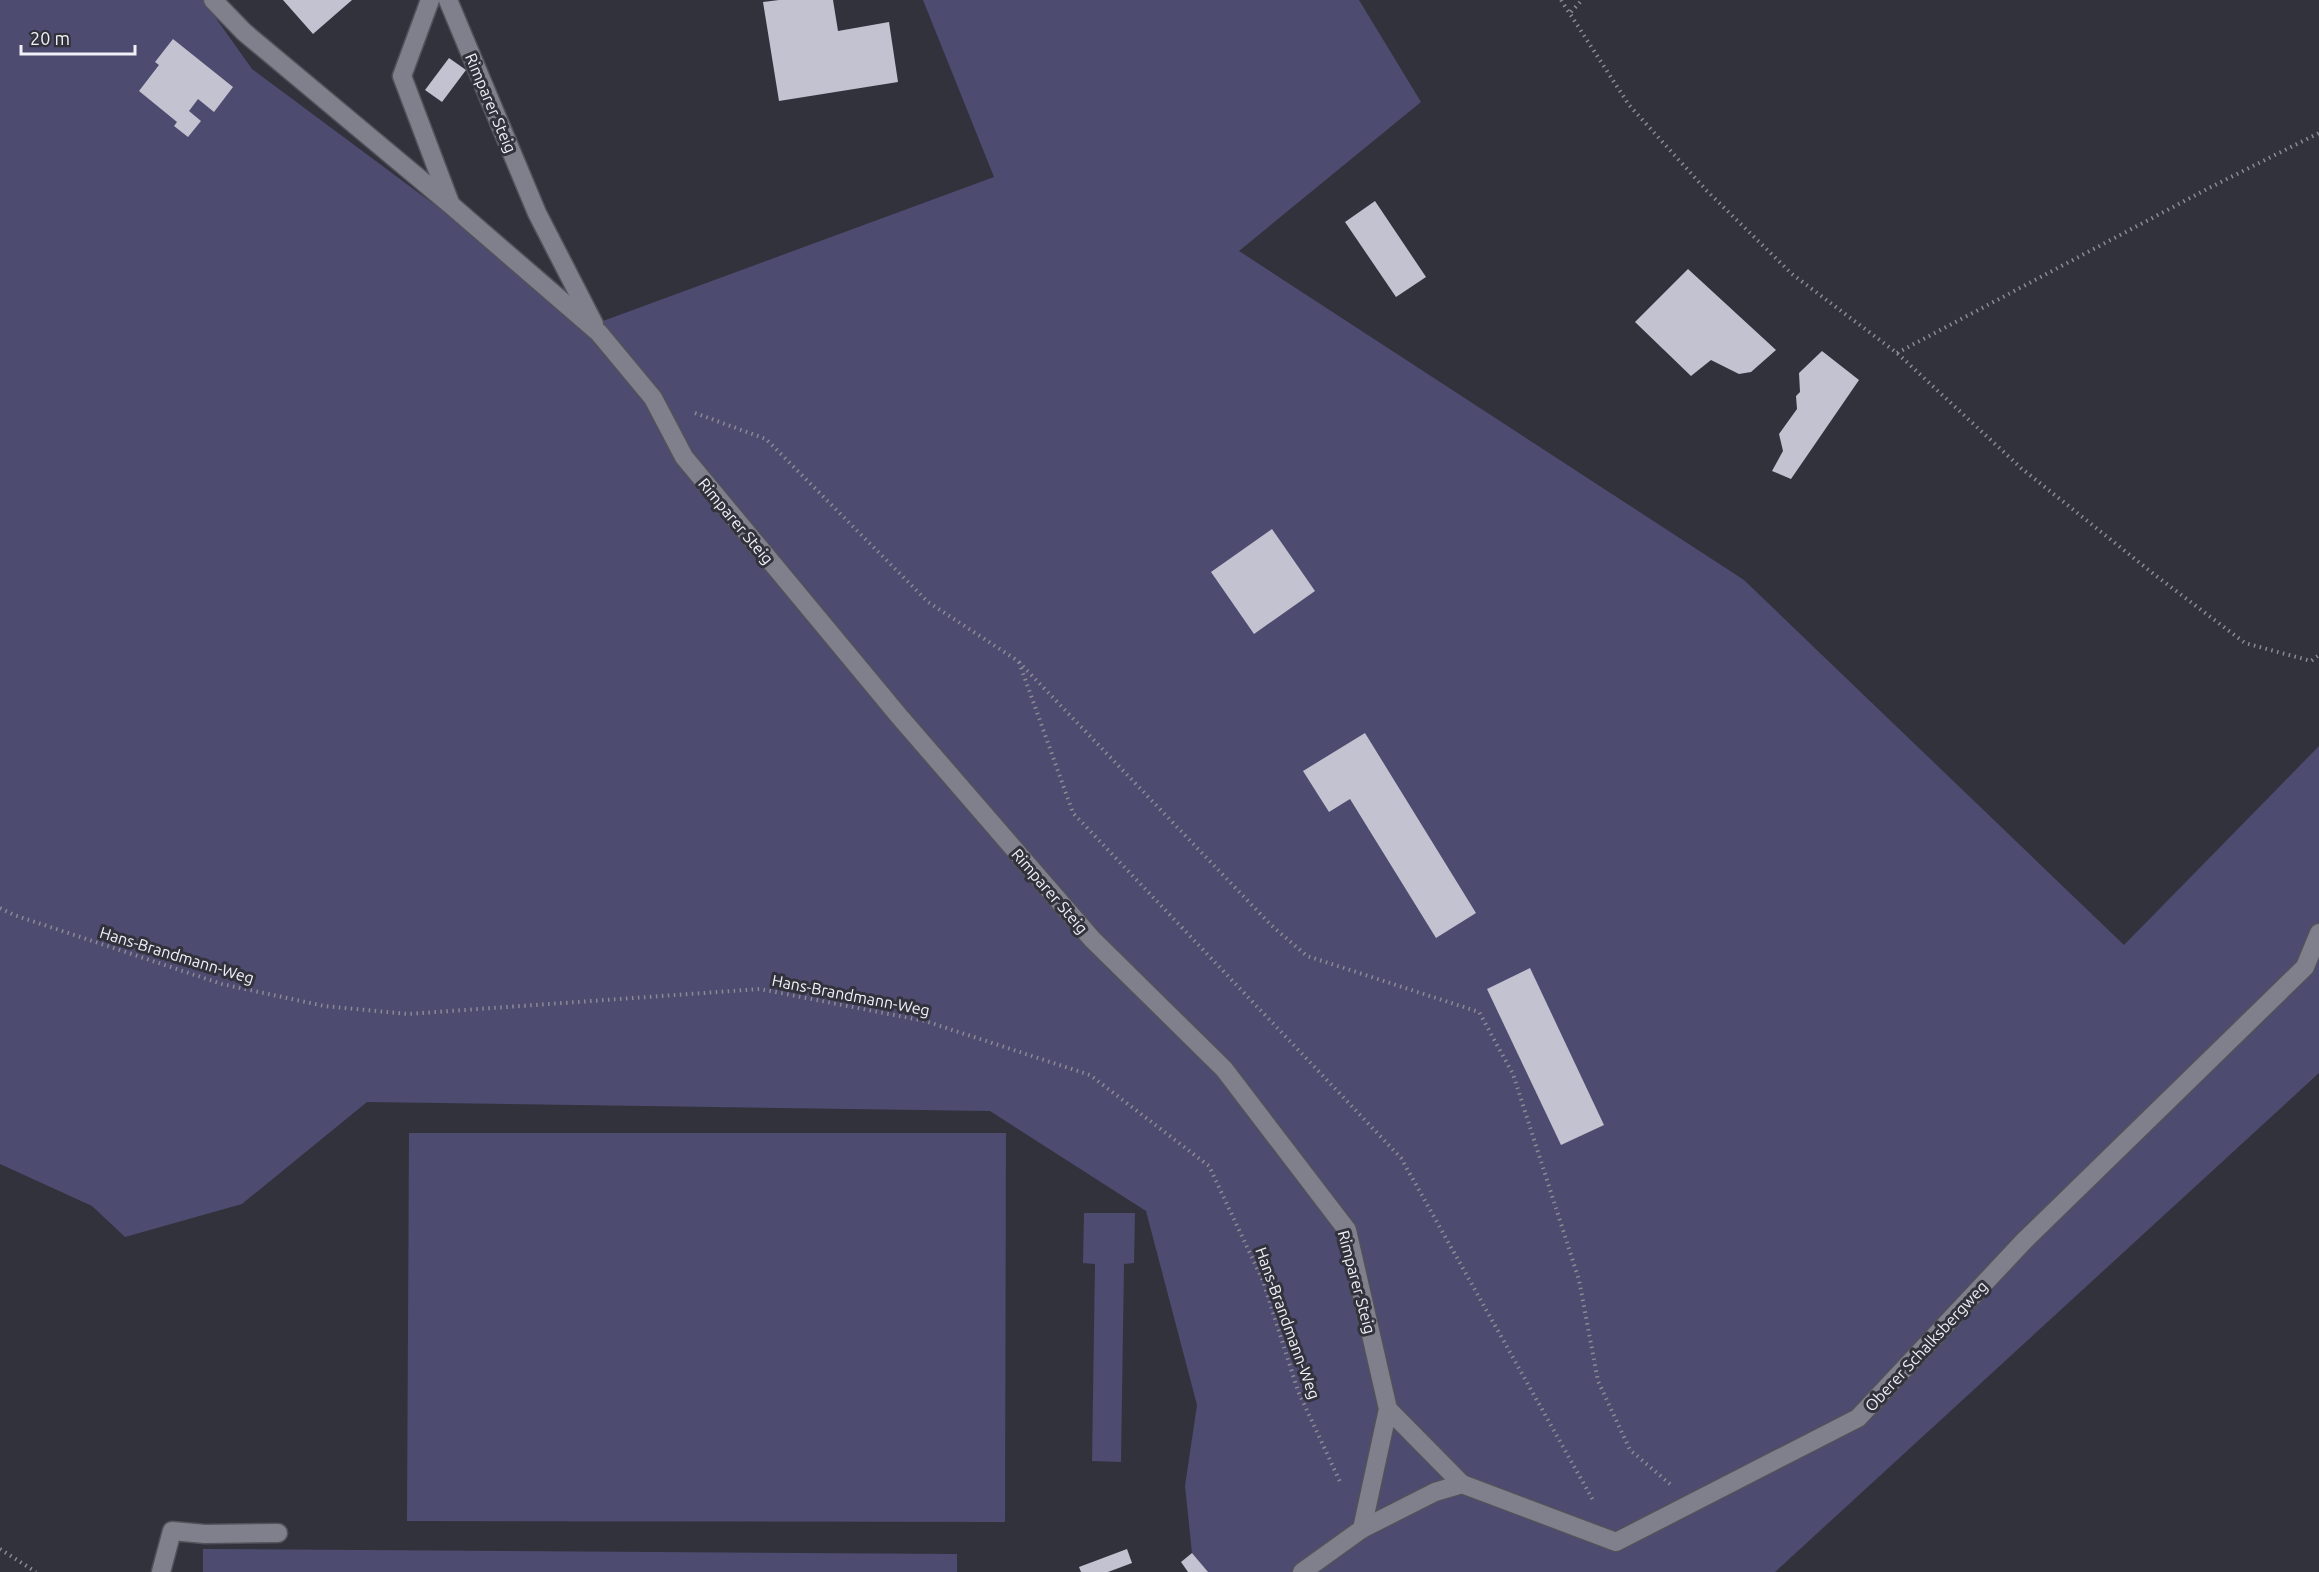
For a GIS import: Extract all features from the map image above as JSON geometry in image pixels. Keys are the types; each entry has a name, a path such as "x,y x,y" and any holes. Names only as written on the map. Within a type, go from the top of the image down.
{"lane":[{"name":"Rimparer Steig","path":"213,0 253,39 451,205 598,333 653,398 684,457 891,707 1092,939 1224,1069 1347,1230 1388,1409 1362,1529"},
{"name":"Rimparer Steig","path":"430,0 402,76 451,205"},
{"name":"Rimparer Steig","path":"448,0 537,213 598,333"},
{"name":"Oberer Schalksbergweg","path":"1616,1542 1858,1418 2024,1241 2305,967 2319,933"},
{"path":"1388,1409 1462,1484 1616,1542"},
{"path":"1302,1572 1362,1529 1435,1492 1462,1484"},
{"path":"161,1572 172,1531 205,1534 278,1533"}],"path":[{"path":"1562,0 1629,105 1707,191 1792,274 1897,353 2021,468 2155,575 2245,643 2311,661 2319,655"},
{"path":"1571,12 1582,0"},
{"path":"1897,353 2199,193 2319,133"},
{"path":"653,398 766,439 928,602 1018,661 1271,925 1307,956 1479,1012 1513,1074 1579,1280 1598,1381 1630,1450 1694,1503"},
{"path":"1018,661 1073,813 1401,1158 1616,1542"},
{"name":"Hans-Brandmann-Weg","path":"0,908 14,915 222,984 324,1006 408,1014 760,989 925,1021 1090,1074 1209,1166 1263,1281 1298,1391 1362,1529"},
{"path":"0,1549 36,1572"}],"shaded area":[{"path":"0,0 203,0 252,69 478,237 603,321 994,177 923,0 1359,0 1421,102 1239,251 1744,580 2124,945 2319,746 2319,1073 1775,1572 1207,1572 1192,1553 1185,1486 1197,1405 1146,1211 990,1111 367,1102 242,1204 125,1237 92,1206 0,1164"},
{"path":"409,1133 1006,1133 1005,1522 407,1521"},
{"path":"1084,1213 1135,1213 1134,1263 1124,1264 1121,1462 1092,1461 1095,1264 1083,1263"},
{"path":"203,1549 957,1554 957,1572 203,1572"}],"building":[{"path":"283,0 352,0 313,34"},
{"path":"833,0 838,31 889,22 898,82 779,101 763,2"},
{"path":"173,39 233,87 214,112 198,99 189,111 201,121 188,137 174,126 177,122 139,91 159,65 155,62"},
{"path":"449,58 466,70 442,102 425,90"},
{"path":"1375,201 1426,277 1396,297 1345,222"},
{"path":"1688,269 1776,350 1751,372 1739,374 1711,360 1691,376 1635,322"},
{"path":"1822,351 1859,380 1791,479 1772,471 1783,451 1779,434 1797,409 1796,396 1800,392 1799,373"},
{"path":"1272,529 1315,591 1254,634 1211,572"},
{"path":"1365,733 1476,913 1436,938 1350,799 1329,812 1303,771"},
{"path":"1530,968 1604,1125 1561,1145 1487,989"},
{"path":"1127,1549 1132,1563 1108,1572 1081,1572 1079,1567"},
{"path":"1192,1553 1208,1572 1188,1572 1181,1562"}]}
